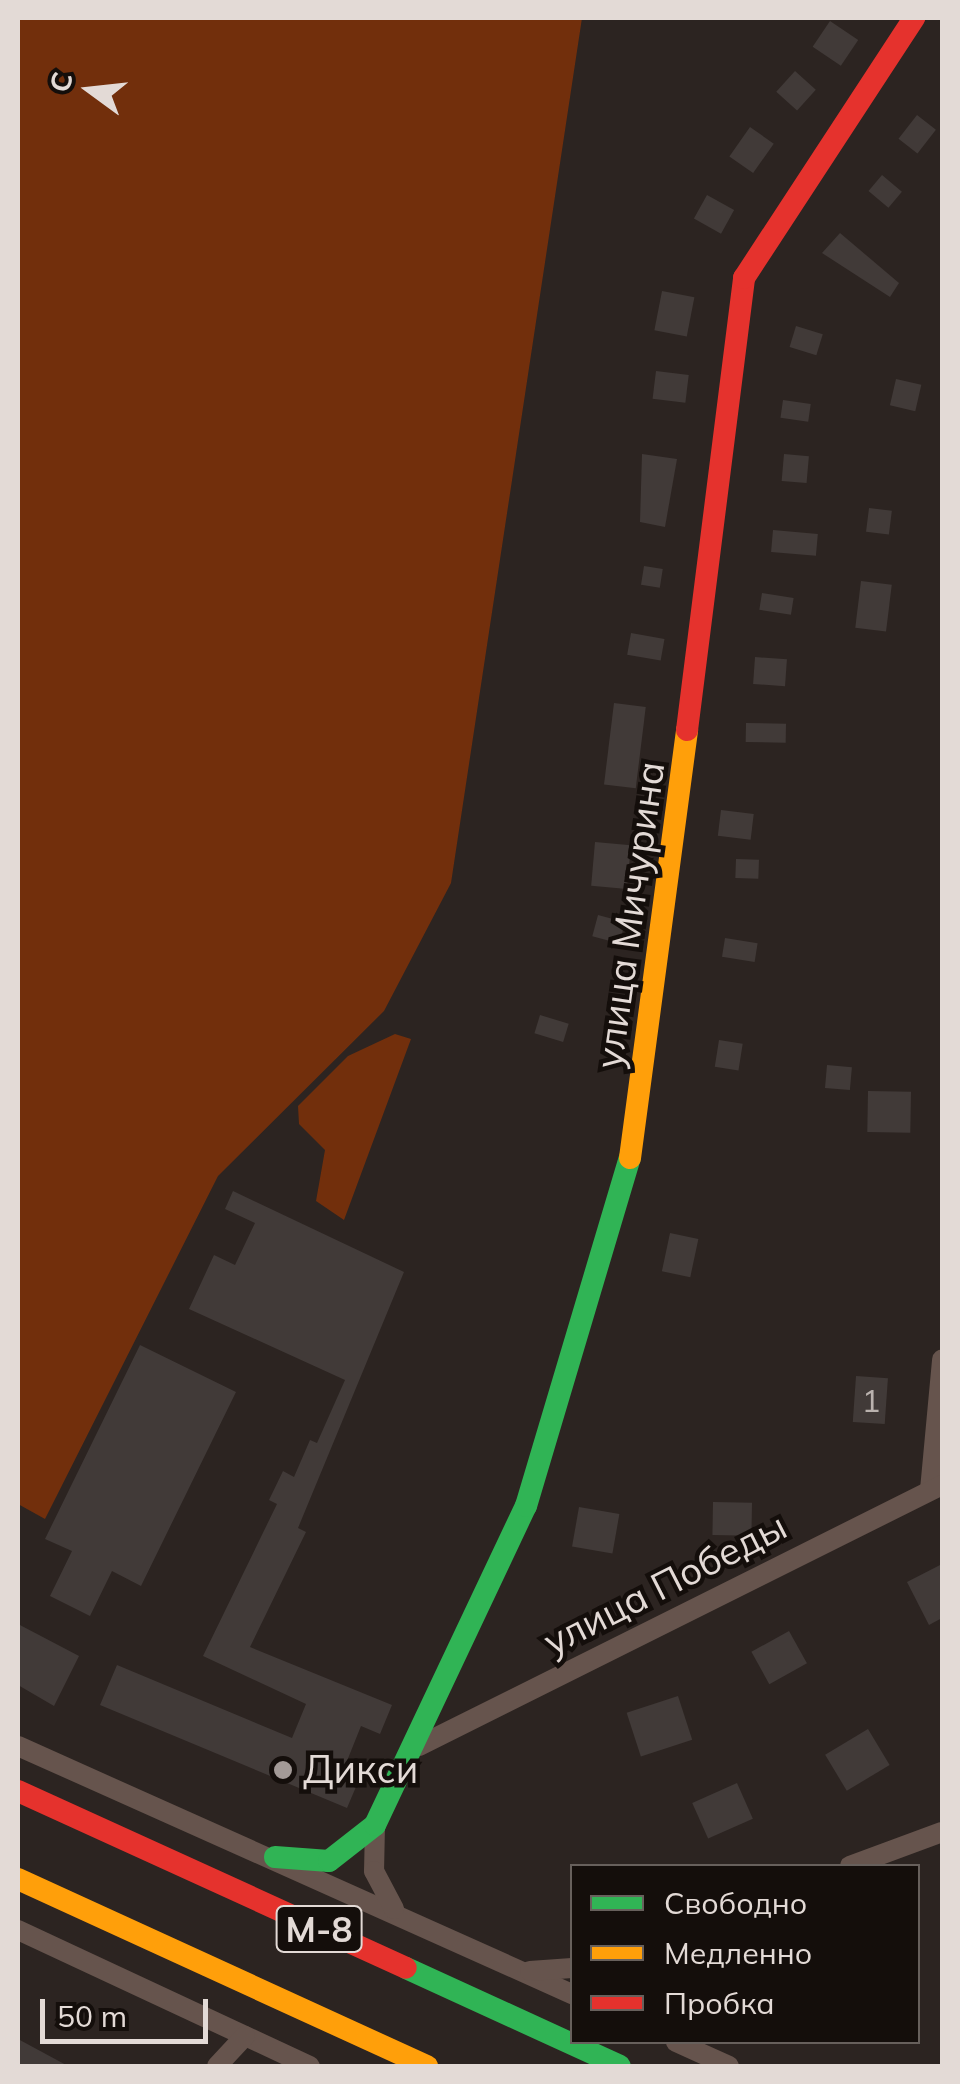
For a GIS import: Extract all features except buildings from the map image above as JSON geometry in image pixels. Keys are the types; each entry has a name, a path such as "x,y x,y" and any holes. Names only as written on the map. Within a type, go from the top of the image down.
{"main road":[{"name":"улица Мичурина","path":"275,1857 329,1861 374,1825 419,1746 526,1506 604,1268 636,1130 744,278 914,18"},
{"name":"М-8","path":"18,1790 570,2043"},
{"name":"М-8","path":"18,1879 427,2066"},
{"name":"М-8","path":"572,2044 620,2066"}],"street":[{"path":"936,1488 942,1360"},
{"name":"улица Победы","path":"419,1746 936,1488"},
{"path":"18,1746 275,1857 570,1993"},
{"path":"374,1825 374,1871 398,1914"},
{"path":"855,1864 942,1832"},
{"path":"18,1930 310,2066"},
{"path":"518,1970 570,1968"},
{"path":"218,2066 245,2036"},
{"path":"680,2044 729,2066"}],"shaded area":[{"path":"18,18 582,18 451,883 384,1011 218,1176 45,1519 18,1504"},
{"path":"395,1034 411,1039 344,1220 316,1201 325,1150 299,1124 298,1106 348,1056"}],"traffic: fast":[{"path":"275,1857 329,1861 375,1825 526,1506 630,1158"},
{"path":"406,1968 570,2043"},
{"path":"572,2044 620,2066"}],"traffic: slow":[{"path":"630,1158 687,730"},
{"path":"18,1879 427,2066"}],"traffic: jam":[{"path":"687,730 744,278 914,18"},
{"path":"18,1791 406,1968"}],"place":[{"name":"Дикси","path":"283,1770"}]}
